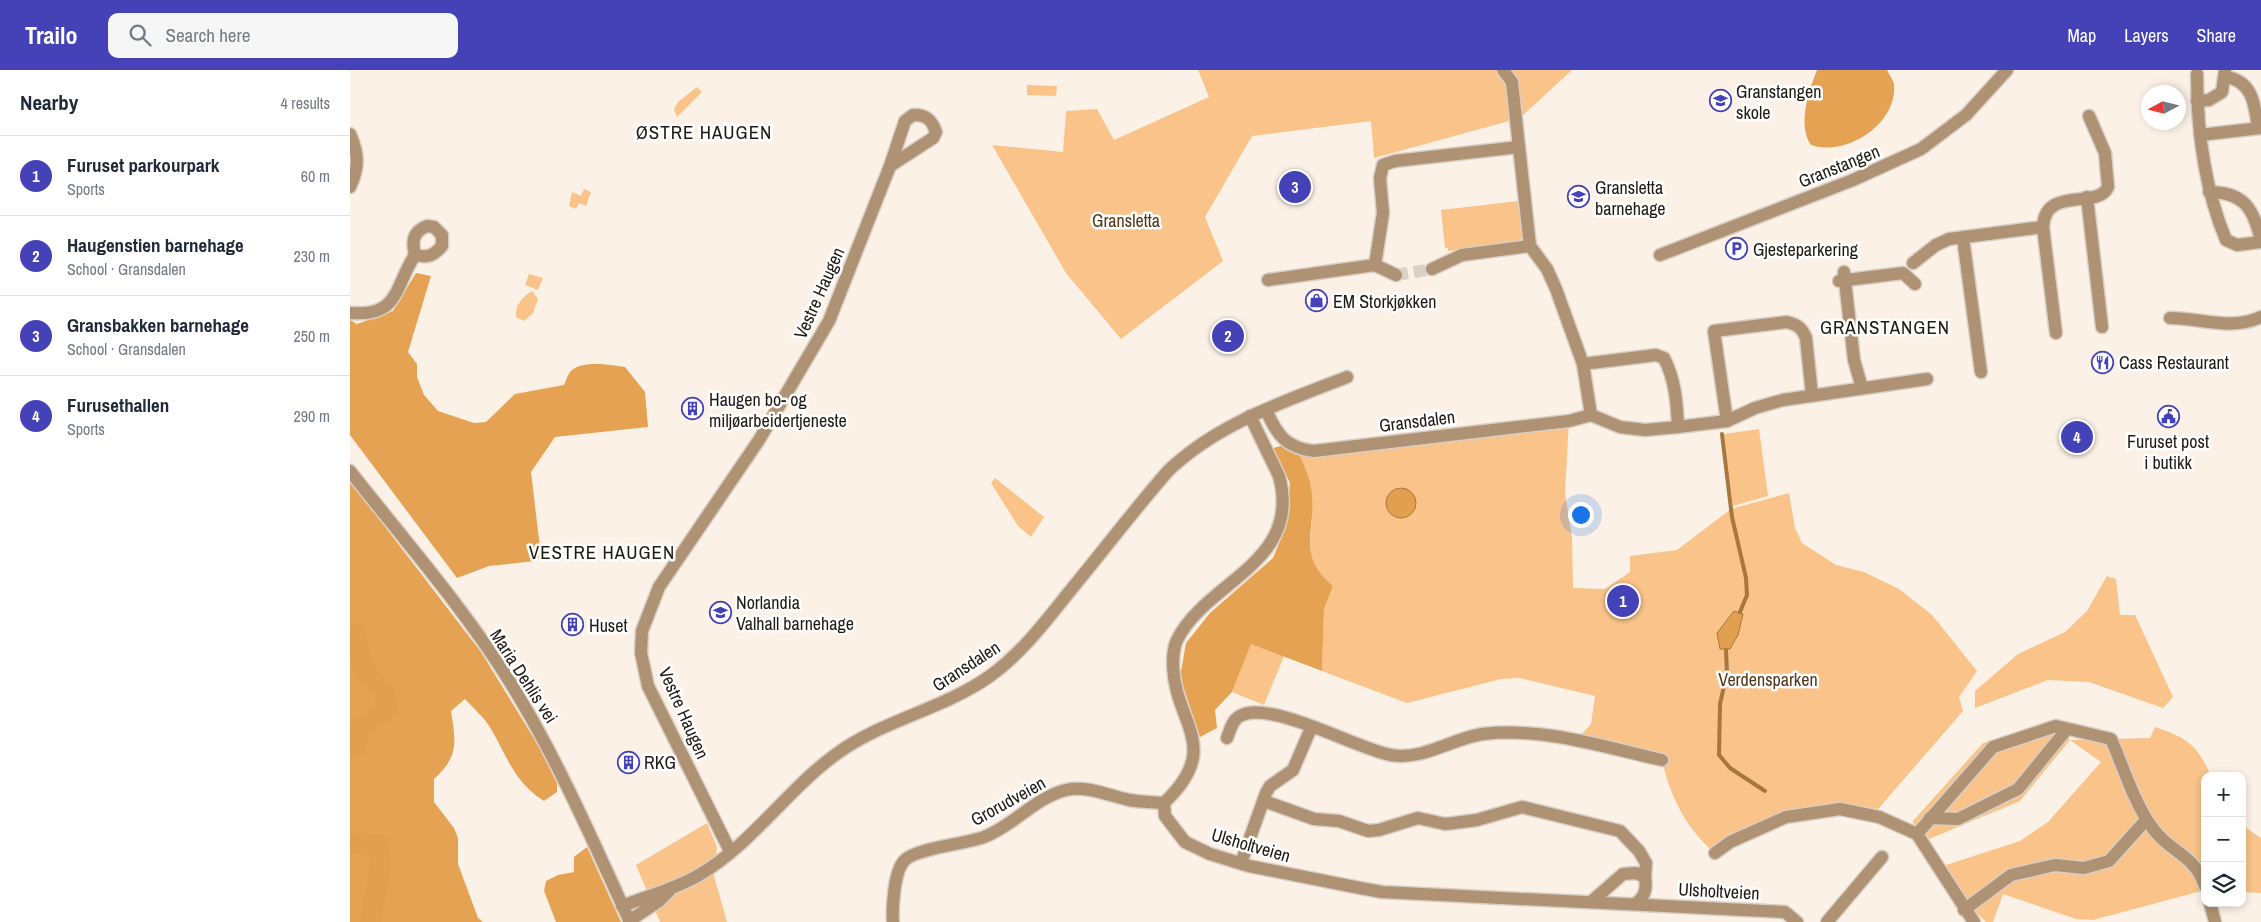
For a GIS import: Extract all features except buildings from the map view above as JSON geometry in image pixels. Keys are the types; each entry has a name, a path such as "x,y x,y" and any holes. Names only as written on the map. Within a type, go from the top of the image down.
{"street":[{"path":"1503,70 1512,82 1530,246 1547,269 1558,294 1583,364 1591,415 1627,428 1646,430 1678,427 1727,421 1755,408 1812,395 1928,379"},
{"name":"Granstangen","path":"1660,255 1853,180 1906,156 1934,141 1966,115 2007,70"},
{"path":"2197,74 2200,135 2209,192 2226,240 2237,245 2261,241 2252,212 2238,197 2228,193 2209,192"},
{"path":"2197,101 2209,100 2222,92 2225,74 2248,90 2255,105 2260,128 2200,135"},
{"path":"2056,333 2043,218 2064,200 2100,195 2106,192 2108,187 2105,152 2089,116"},
{"path":"350,134 354,144 357,172 350,187"},
{"path":"1375,265 1384,213 1380,178 1383,165 1395,161 1519,147"},
{"name":"Vestre Haugen","path":"730,851 648,686 641,653 642,631 659,587 758,440 829,321 890,166"},
{"path":"2087,197 2102,327"},
{"path":"1913,264 1936,245 1949,239 2043,227"},
{"path":"1964,238 1981,372"},
{"path":"1432,269 1462,255 1530,246"},
{"path":"350,313 373,312 384,308 398,292 405,269 414,256"},
{"path":"1268,280 1375,265 1396,275"},
{"path":"1862,388 1852,361 1843,278 1881,270 1903,273 1916,284"},
{"path":"2170,318 2224,323 2252,320 2261,317"},
{"path":"1727,421 1714,331 1786,322 1797,325 1803,330 1806,338 1812,395"},
{"path":"1583,364 1656,355 1664,358 1669,368 1676,398 1678,427"},
{"name":"Gransdalen","path":"622,906 656,893 670,890 700,874 730,851 813,773 840,751 873,733 953,698 1002,666 1041,627 1168,471 1203,441 1250,416 1347,377"},
{"name":"Gransdalen","path":"1266,410 1283,438 1296,449 1314,451 1569,421 1591,415"},
{"path":"1164,803 1188,773 1194,751 1193,736 1174,677 1173,657 1176,642 1186,625 1247,571 1278,528 1282,486 1274,462 1250,416"},
{"name":"Maria Dehlis vei","path":"350,471 453,602 510,683 547,747 629,921"},
{"path":"1227,738 1234,721 1246,714 1280,715 1311,728 1392,755 1424,751 1482,734 1501,733 1554,736 1662,760"},
{"path":"1917,834 1993,748 2056,726 2111,739 2146,820 2155,832 2199,870 2201,875"},
{"path":"1241,863 1259,810 1270,786 1293,770 1311,728"},
{"path":"1930,818 1958,819 2018,788 2067,729"},
{"name":"Grorudveien","path":"893,922 892,910 898,874 904,860 917,853 984,837 1008,825 1040,800 1068,790 1087,790 1131,800 1164,803"},
{"path":"1264,801 1314,819 1339,820 1368,831 1379,830 1418,818 1445,824 1477,820 1522,806 1620,831 1639,852 1646,863 1644,877 1647,888 1642,899 1635,904"},
{"name":"Ulsholtveien","path":"1164,803 1165,816 1186,842 1210,854 1241,863 1382,892 1635,904 1781,917 1797,922"},
{"path":"1715,853 1730,842 1786,817 1840,809 1879,817 1917,834 1964,910 1974,922"},
{"path":"1964,910 2011,875 2056,865 2084,868 2109,861 2146,820"},
{"path":"1827,922 1882,857"},
{"path":"1591,902 1623,874 1636,873 1644,877"},
{"name":"Gransdalen","path":"629,921 659,901 670,890"},
{"path":"2211,907 2215,922"}],"green space":[{"name":"Gransletta","path":"1198,70 1572,70 1520,118 1374,158 1371,121 1252,136 1205,217 1223,261 1121,339 1066,273 992,145 1063,152 1066,111 1097,109 1114,140 1209,97"},
{"path":"1027,85 1057,86 1056,96 1027,95"},
{"path":"697,87 702,92 677,117 674,109 678,102"},
{"path":"584,189 591,192 586,206 579,203 576,209 569,206 572,192 581,196"},
{"path":"1518,201 1523,203 1523,238 1516,243 1448,251 1448,248 1445,248 1441,210"},
{"path":"529,274 543,278 538,290 525,285"},
{"path":"532,291 538,299 533,313 524,321 516,317 518,305"},
{"name":"Verdensparken","path":"1569,421 1565,493 1572,538 1573,588 1605,589 1630,572 1630,556 1677,550 1731,509 1789,493 1795,528 1802,543 1836,565 1864,572 1899,589 1932,615 1977,671 1959,697 1963,711 1878,809 1842,803 1784,812 1715,853 1696,833 1681,811 1665,773 1662,760 1575,741 1591,724 1595,696 1520,678 1501,679 1407,703 1322,671 1324,609 1333,586 1323,577 1312,560 1310,544 1311,506 1296,449"},
{"path":"1759,429 1768,496 1733,506 1724,434"},
{"path":"995,478 1044,517 1031,537 1018,526 991,483"},
{"path":"2107,576 2116,579 2120,615 2135,615 2173,697 2163,708 2089,682 2048,680 1975,708 1975,691 2018,654 2065,632 2087,611"},
{"path":"1251,643 1284,656 1264,705 1232,692"},
{"path":"2054,720 2070,740 2020,801 1929,839 1912,822 1983,743"},
{"path":"2155,727 2183,739 2196,749 2209,772 2201,772 2201,891 2093,920 2076,919 2003,894 1993,922 1986,922 1967,903 1946,865 2020,841 2048,822 2101,762 2070,740 2150,738"},
{"path":"707,823 717,847 714,876 727,922 660,922 636,865"},
{"path":"2246,828 2261,838 2261,893 2246,892"}],"shaded area":[{"path":"1817,70 1887,70 1894,84 1893,99 1888,112 1879,124 1854,142 1825,147 1811,145 1805,128 1805,118 1808,97"},
{"path":"416,273 431,276 408,352 417,364 417,377 424,395 438,411 474,423 486,422 515,394 564,385 572,370 590,364 625,367 645,392 648,427 555,437 531,472 541,556 535,561 489,566 457,578 350,435 350,320 357,324 393,311"},
{"path":"1285,445 1296,449 1307,472 1312,496 1311,555 1322,575 1333,586 1324,609 1322,671 1251,644 1232,692 1215,710 1217,728 1200,737 1180,677 1186,643 1210,613 1273,558 1286,527 1290,483 1273,448"},
{"path":"350,481 481,652 538,745 557,783 557,792 544,801 525,786 507,760 489,725 465,699 451,711 454,748 448,763 434,779 434,802 454,828 458,838 458,864 478,918 483,922 350,922"},
{"path":"1401,488 1411,493 1416,503 1411,513 1401,518 1391,513 1386,503 1391,493"},
{"path":"1734,611 1743,614 1738,635 1730,649 1720,649 1717,633"},
{"path":"587,847 621,922 556,922 544,891 546,881 558,875 574,872 574,857"}],"waterway":[{"path":"1722,434 1732,517 1746,578 1747,595 1740,612"},
{"path":"350,748 355,746 360,730 387,708 384,693 363,668 355,634"},
{"path":"1726,650 1727,673 1720,704 1719,755 1730,768 1765,791"},
{"path":"350,843 378,845 380,864 371,922"}],"tunnel":[{"path":"1396,275 1432,269"}],"place":[{"name":"Granstangen skole","path":"1720,101"},
{"name":"Gransbakken barnehage","path":"1295,187"},
{"name":"Gransletta barnehage","path":"1579,197"},
{"name":"Gjesteparkering","path":"1737,249"},
{"name":"EM Storkjøkken","path":"1317,301"},
{"name":"Haugenstien barnehage","path":"1228,336"},
{"name":"Cass Restaurant","path":"2103,362"},
{"name":"Haugen bo- og miljøarbeidertjeneste","path":"693,409"},
{"name":"Furuset post i butikk","path":"2168,416"},
{"name":"Furusethallen","path":"2077,437"},
{"name":"Furuset parkourpark","path":"1623,601"},
{"name":"Norlandia Valhall barnehage","path":"720,612"},
{"name":"Huset","path":"573,625"},
{"name":"RKG","path":"628,762"}],"district":[{"name":"ØSTRE HAUGEN","path":"704,132"},
{"name":"GRANSTANGEN","path":"1885,327"},
{"name":"VESTRE HAUGEN","path":"602,552"}]}
